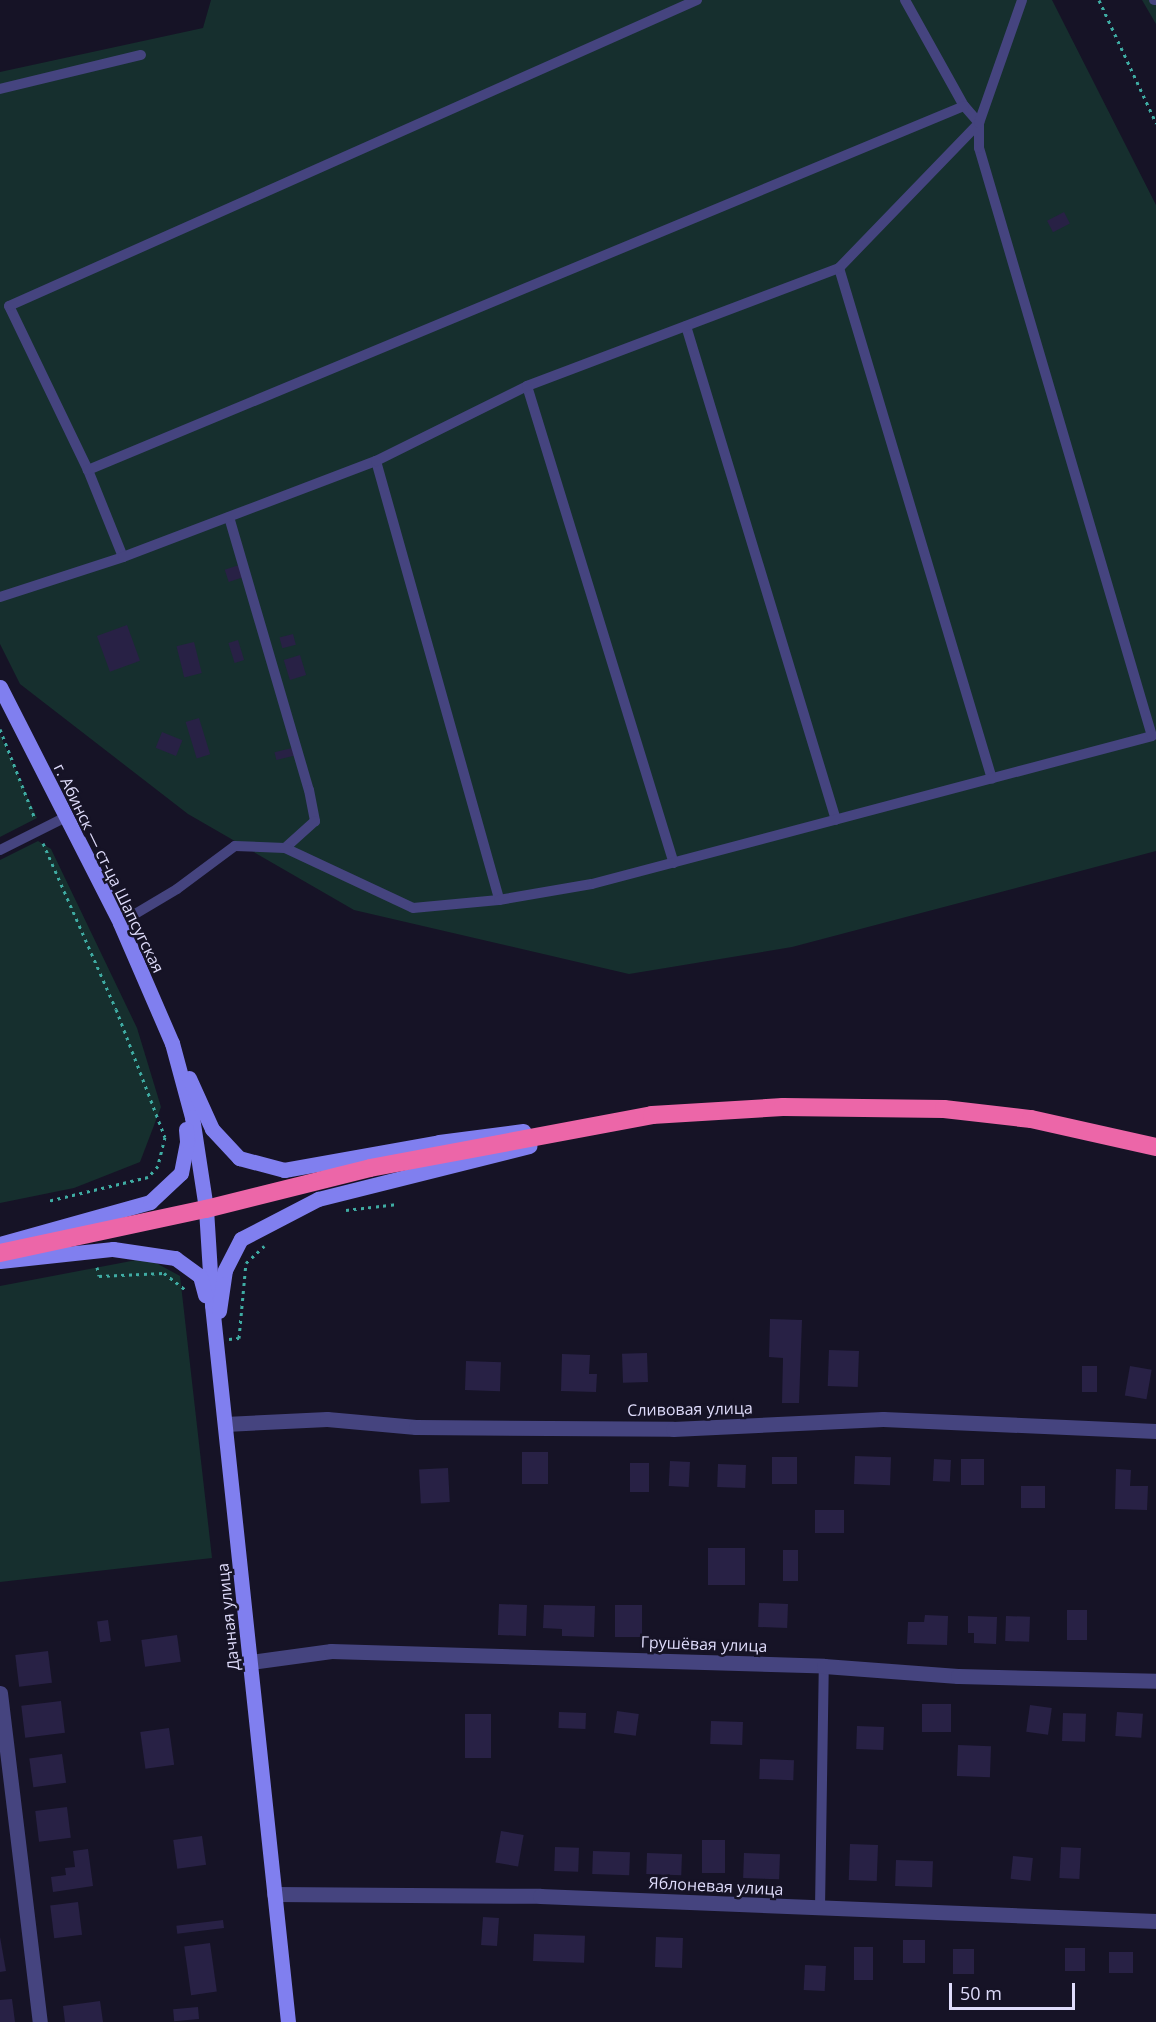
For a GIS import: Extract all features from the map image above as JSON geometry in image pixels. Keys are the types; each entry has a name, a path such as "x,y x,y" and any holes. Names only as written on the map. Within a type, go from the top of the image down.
{"highway":[{"path":"0,1253 206,1209 370,1167 651,1115 783,1107 944,1109 1031,1119 1156,1147"}],"main road":[{"name":"г. Абинск — ст-ца Шапсугская","path":"0,687 64,818 120,923 172,1043 192,1117 206,1209"},
{"path":"172,1043 219,1136 239,1158 284,1170 439,1142 651,1115"},
{"path":"0,1244 150,1202 181,1173 187,1141 172,1043"},
{"path":"216,1338 225,1270 241,1239 318,1199 651,1115"},
{"name":"Дачная улица","path":"206,1209 216,1338 288,2022"},
{"path":"0,1261 113,1249 175,1258 200,1276 216,1338"}],"street":[{"name":"Сливовая улица","path":"225,1424 327,1419 416,1427 673,1429 883,1419 1156,1431"},
{"name":"Грушёвая улица","path":"251,1662 331,1651 824,1666 958,1676 1156,1681"},
{"path":"0,1693 40,2022"},
{"name":"Яблоневая улица","path":"274,1894 540,1896 1156,1921"}],"lane":[{"path":"123,557 88,470 9,306 698,0"},
{"path":"905,0 964,106 979,123"},
{"path":"120,923 177,889 235,846 285,848 413,908 499,900 592,884 1152,736 980,148 979,123 1022,0"},
{"path":"0,89 141,55"},
{"path":"88,470 964,106"},
{"path":"0,597 123,557 229,518 376,460 527,386 839,268 979,123"},
{"path":"839,268 992,779"},
{"path":"686,326 836,820"},
{"path":"527,386 674,862"},
{"path":"376,460 499,900"},
{"path":"229,518 309,790 315,821 285,848"},
{"path":"0,850 64,818"},
{"path":"820,1908 824,1666"}],"path":[{"path":"1100,0 1156,123"},
{"path":"0,729 39,831 116,1009 165,1137 158,1166 148,1177 48,1201"}],"green space":[{"path":"211,0 1052,0 1156,205 1156,851 792,947 629,974 354,910 188,814 20,684 0,644 0,72 203,28"},
{"path":"1142,0 1156,0 1156,24"},
{"path":"0,735 37,818 0,837"},
{"path":"38,841 51,849 137,1028 161,1107 140,1162 74,1188 0,1203 0,860"},
{"path":"147,1258 180,1276 212,1558 0,1582 0,1286"}],"building":[{"path":"1064,212 1070,224 1053,232 1047,221"},
{"path":"239,565 243,577 229,582 225,570"},
{"path":"127,625 140,661 110,672 97,636"},
{"path":"293,634 296,645 282,648 279,638"},
{"path":"238,640 244,660 235,663 228,643"},
{"path":"194,642 202,673 184,677 177,646"},
{"path":"300,655 306,675 290,680 284,660"},
{"path":"199,718 210,754 197,758 186,722"},
{"path":"162,732 182,740 176,756 156,748"},
{"path":"292,748 294,756 276,760 275,752"},
{"path":"770,1319 802,1320 799,1403 782,1403 783,1358 769,1357"},
{"path":"829,1350 859,1351 858,1387 828,1386"},
{"path":"647,1353 648,1382 623,1383 622,1354"},
{"path":"562,1354 590,1355 589,1374 597,1374 596,1392 561,1391"},
{"path":"466,1361 501,1362 500,1391 465,1390"},
{"path":"1082,1366 1097,1366 1097,1392 1082,1392"},
{"path":"1130,1366 1152,1370 1146,1399 1125,1396"},
{"path":"522,1452 548,1452 548,1484 522,1484"},
{"path":"855,1456 891,1457 890,1485 854,1484"},
{"path":"772,1457 797,1457 797,1484 772,1484"},
{"path":"934,1459 951,1460 950,1482 933,1481"},
{"path":"961,1459 984,1459 984,1485 961,1485"},
{"path":"670,1461 690,1462 689,1487 669,1486"},
{"path":"630,1463 649,1463 649,1492 630,1492"},
{"path":"718,1464 746,1465 745,1488 717,1487"},
{"path":"448,1468 450,1502 421,1503 419,1470"},
{"path":"1116,1469 1131,1470 1130,1486 1148,1486 1147,1510 1115,1509"},
{"path":"1021,1486 1045,1486 1045,1508 1021,1508"},
{"path":"815,1510 844,1510 844,1533 815,1533"},
{"path":"708,1548 745,1548 745,1585 708,1585"},
{"path":"783,1550 798,1550 798,1581 783,1581"},
{"path":"759,1603 788,1604 787,1628 758,1627"},
{"path":"499,1604 527,1605 526,1636 498,1635"},
{"path":"544,1605 595,1606 594,1637 562,1636 562,1629 543,1628"},
{"path":"615,1605 642,1605 642,1637 615,1637"},
{"path":"1067,1610 1087,1610 1087,1640 1067,1640"},
{"path":"925,1615 948,1616 947,1645 907,1644 908,1622 924,1622"},
{"path":"968,1616 997,1617 996,1644 974,1643 974,1633 968,1633"},
{"path":"1006,1616 1030,1617 1029,1642 1005,1641"},
{"path":"108,1620 111,1641 100,1642 97,1622"},
{"path":"177,1635 181,1662 145,1667 141,1640"},
{"path":"48,1651 52,1683 19,1687 15,1655"},
{"path":"61,1701 65,1733 25,1738 21,1706"},
{"path":"922,1704 951,1704 951,1732 922,1732"},
{"path":"1030,1705 1052,1708 1048,1735 1026,1732"},
{"path":"617,1711 639,1714 636,1736 614,1733"},
{"path":"559,1712 586,1713 585,1729 558,1728"},
{"path":"1117,1712 1143,1714 1141,1738 1115,1736"},
{"path":"1063,1713 1086,1714 1085,1742 1062,1741"},
{"path":"465,1714 491,1714 491,1758 465,1758"},
{"path":"711,1721 743,1722 742,1745 710,1744"},
{"path":"857,1726 884,1727 883,1750 856,1749"},
{"path":"169,1728 174,1765 145,1769 140,1732"},
{"path":"958,1745 991,1746 990,1777 957,1776"},
{"path":"62,1754 66,1783 33,1787 29,1759"},
{"path":"760,1759 794,1760 793,1780 759,1779"},
{"path":"67,1807 71,1838 39,1842 35,1811"},
{"path":"501,1831 524,1835 518,1867 495,1863"},
{"path":"202,1836 206,1865 177,1869 173,1840"},
{"path":"702,1840 725,1840 725,1873 702,1873"},
{"path":"850,1844 878,1845 877,1881 849,1880"},
{"path":"555,1847 579,1848 578,1872 554,1871"},
{"path":"1061,1847 1081,1848 1079,1879 1059,1878"},
{"path":"88,1849 93,1886 53,1892 51,1877 66,1875 65,1868 75,1867 73,1851"},
{"path":"593,1851 630,1852 629,1875 592,1874"},
{"path":"647,1853 682,1854 681,1875 646,1874"},
{"path":"744,1853 780,1854 779,1879 743,1878"},
{"path":"1013,1856 1033,1858 1030,1881 1011,1879"},
{"path":"896,1860 933,1861 932,1887 895,1886"},
{"path":"78,1902 82,1935 54,1938 50,1905"},
{"path":"483,1917 499,1918 497,1946 481,1945"},
{"path":"223,1920 224,1928 177,1934 176,1926"},
{"path":"534,1934 585,1936 584,1963 533,1961"},
{"path":"0,1937 6,1971 0,1972"},
{"path":"656,1937 683,1938 682,1968 655,1967"},
{"path":"903,1940 925,1940 925,1963 903,1963"},
{"path":"210,1943 217,1992 191,1995 184,1947"},
{"path":"854,1947 873,1947 873,1980 854,1980"},
{"path":"1065,1948 1085,1948 1085,1971 1065,1971"},
{"path":"953,1949 974,1949 974,1974 953,1974"},
{"path":"1109,1952 1133,1952 1133,1973 1109,1973"},
{"path":"805,1965 826,1966 825,1991 804,1990"},
{"path":"12,1999 15,2022 0,2022 0,2000"},
{"path":"100,2001 103,2022 65,2022 63,2006"},
{"path":"198,2007 199,2019 174,2021 173,2009"}]}
